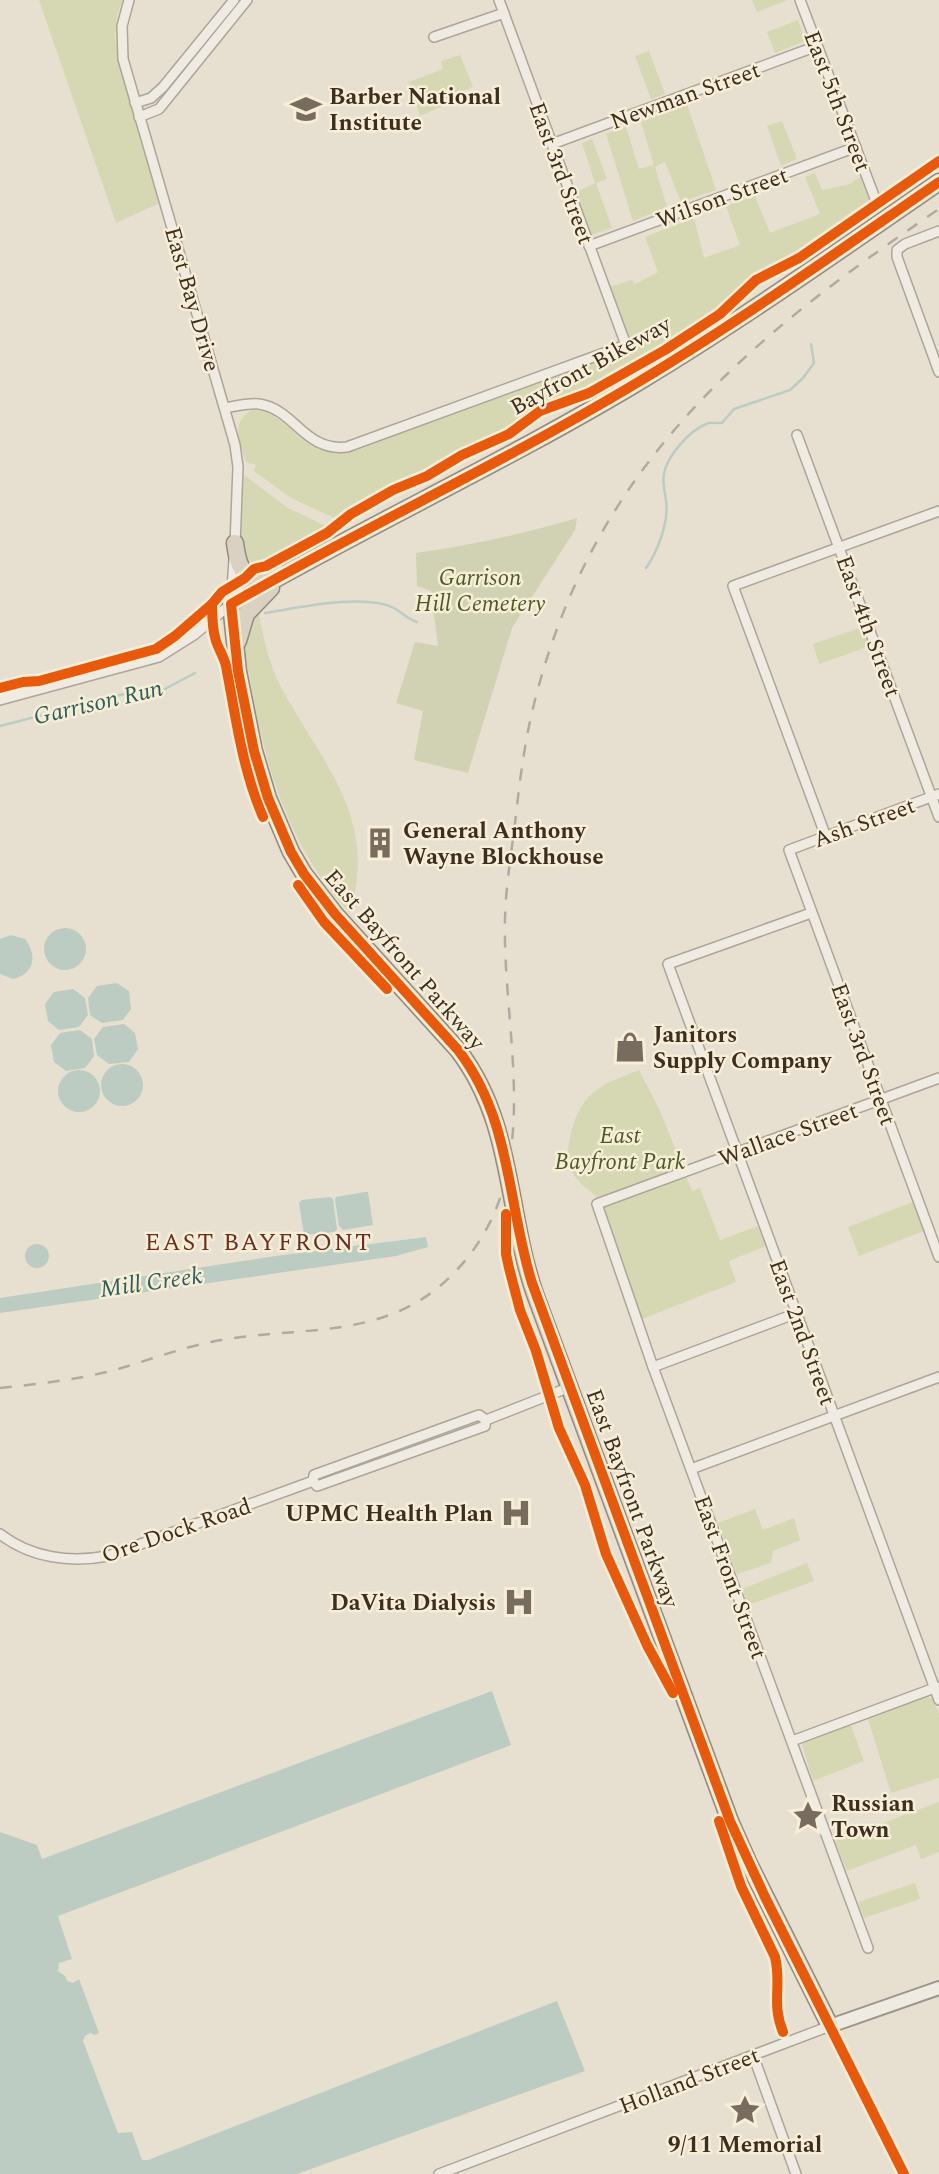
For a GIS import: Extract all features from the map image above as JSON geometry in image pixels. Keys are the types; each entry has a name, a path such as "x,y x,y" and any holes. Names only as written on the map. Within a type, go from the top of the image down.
{"highway":[{"path":"231,604 638,382 741,319 939,182"},
{"path":"235,543 239,566 248,575 260,577 299,565"},
{"path":"236,658 239,633 246,614 266,592 299,565"},
{"name":"East Bayfront Parkway","path":"231,604 236,658 260,774 278,825 291,852 335,914 471,1066 488,1098 504,1148 524,1260 570,1387 730,1821 830,2026"}],"street":[{"name":"East Bay Drive","path":"129,0 122,26 121,53 238,459 231,604"},
{"path":"135,103 151,98 163,87 234,0"},
{"path":"139,117 159,109 247,0"},
{"name":"East 3rd Street","path":"225,408 254,404 268,406 318,443 331,447 347,447 626,345 499,0"},
{"name":"East 5th Street","path":"800,0 876,201"},
{"path":"434,37 504,13"},
{"name":"Newman Street","path":"552,144 817,46"},
{"name":"Wilson Street","path":"589,246 856,148"},
{"path":"939,231 905,243 897,250 897,257 939,372"},
{"name":"East 4th Street","path":"797,435 935,796 939,817"},
{"path":"826,837 733,586 939,511"},
{"path":"0,700 159,657 194,635 231,604"},
{"name":"Ash Street","path":"789,850 935,796"},
{"name":"East 3rd Street","path":"789,850 939,1257"},
{"name":"East 2nd Street","path":"811,913 668,964 833,1415 937,1687 939,1700"},
{"name":"Wallace Street","path":"597,1205 939,1078"},
{"name":"East Front Street","path":"597,1205 653,1367 868,1948"},
{"path":"653,1367 797,1313"},
{"path":"691,1468 939,1377"},
{"name":"Ore Dock Road","path":"0,1534 19,1545 51,1557 101,1558 313,1481 317,1486 485,1426 486,1419 570,1387"},
{"path":"792,1741 937,1687"},
{"name":"Holland Street","path":"439,2174 830,2026 939,1988"},
{"path":"753,2055 796,2174"}],"green space":[{"path":"39,0 123,0 117,15 115,37 120,67 160,203 116,223"},
{"path":"752,0 788,0 757,12"},
{"path":"798,20 805,41 775,53 767,32"},
{"path":"649,51 665,94 651,99 635,56"},
{"path":"460,55 473,87 460,92 462,98 420,116 409,82 443,69 441,61"},
{"path":"687,104 716,190 681,202 665,162 655,167 667,207 633,221 606,134 626,127 639,169 654,165 641,122"},
{"path":"782,121 797,159 781,166 767,126"},
{"path":"592,139 607,179 596,183 612,228 591,235 575,193 595,183 582,143"},
{"path":"815,173 822,190 850,184 861,176 871,204 803,254 754,279 724,308 652,356 587,392 549,403 532,412 504,434 377,497 339,520 291,498 254,471 256,465 246,462 238,433 241,420 252,410 270,414 317,449 344,453 633,347 609,287 632,280 635,284 658,272 645,237 694,218 704,258 740,245 726,206 755,196 770,233 820,214 805,177"},
{"path":"244,475 288,508 330,528 266,564 252,566 250,569 240,546"},
{"name":"Garrison Hill Cemetery","path":"577,518 575,530 512,628 468,773 414,760 423,711 396,703 415,642 438,646 431,591 417,586 416,553 497,538"},
{"path":"257,606 266,649 277,679 329,768 352,820 357,848 357,879 350,913 311,862 283,806 273,776 257,715 244,646 247,625"},
{"path":"863,627 870,646 819,664 813,644"},
{"name":"East Bayfront Park","path":"639,1070 661,1113 692,1191 700,1188 720,1240 758,1226 766,1246 729,1261 736,1282 642,1319 601,1203 574,1175 568,1152 574,1123 585,1100 602,1086"},
{"path":"913,1202 924,1231 859,1256 848,1227"},
{"path":"755,1509 763,1530 794,1518 800,1540 773,1551 771,1563 737,1574 718,1523"},
{"path":"807,1563 814,1581 748,1605 742,1589"},
{"path":"926,1697 933,1699 939,1714 939,1778 891,1793 868,1719"},
{"path":"851,1725 864,1761 813,1781 802,1745 806,1741"},
{"path":"939,1802 939,1852 921,1859 916,1845 847,1871 835,1841"},
{"path":"915,1883 920,1899 864,1918 858,1902"}],"water":[{"path":"65,928 80,934 86,949 80,964 65,970 50,964 44,949 50,934"},
{"path":"11,935 25,939 32,952 29,969 13,979 0,974 0,939"},
{"path":"117,983 129,991 131,1009 123,1020 102,1023 90,1015 88,998 97,986"},
{"path":"73,989 85,998 88,1015 79,1027 59,1030 48,1021 45,1004 54,992"},
{"path":"124,1024 135,1033 138,1049 129,1062 109,1064 97,1055 94,1039 103,1027"},
{"path":"80,1030 92,1039 94,1056 85,1068 66,1071 54,1062 51,1045 60,1033"},
{"path":"122,1064 137,1070 143,1085 137,1100 122,1106 107,1100 101,1085 107,1070"},
{"path":"79,1070 94,1076 100,1091 94,1106 79,1112 64,1106 58,1091 64,1076"},
{"path":"368,1192 373,1225 343,1230 339,1226 336,1197"},
{"path":"333,1199 337,1229 335,1232 304,1235 299,1203 302,1200"},
{"name":"Mill Creek","path":"426,1237 428,1247 396,1256 0,1313 0,1298 276,1256"},
{"path":"37,1244 46,1247 49,1256 46,1265 37,1268 28,1265 25,1256 28,1247"},
{"path":"492,1691 511,1745 58,1916 72,1959 59,1963 58,1971 67,1981 73,1983 79,1979 99,2033 90,2033 83,2041 118,2133 132,2132 142,2160 148,2160 557,2001 585,2071 297,2174 0,2174 0,1832 37,1845 42,1859"}],"waterway":[{"name":"Garrison Run","path":"646,568 655,553 664,527 666,509 663,477 674,452 699,427 709,423 722,423 734,409 790,390 814,363 811,344"},
{"name":"Garrison Run","path":"265,613 312,605 366,602 394,608 417,622"},
{"name":"Garrison Run","path":"0,726 136,691 163,690 195,673"}],"railway":[{"path":"0,1388 97,1374 211,1342 369,1321 399,1311 427,1296 454,1273 483,1235 502,1193 511,1150 514,1104 506,964 507,892 528,731 560,620 595,545 637,477 686,416 742,360 803,308 939,209"}],"cycle path":[{"name":"Bayfront Bikeway","path":"0,688 39,681 156,649 175,636 222,592 254,569 266,566 327,533 351,514 393,490 427,476 462,455 509,434 540,411 589,393 665,350 720,314 756,280 799,258 939,161"},
{"path":"904,2174 765,1897 730,1821 532,1283 499,1133 489,1105 476,1077 458,1050 335,914 304,874 291,852 268,798 254,751 238,671 231,604 539,439 640,381 754,309 939,182"},
{"path":"212,604 215,636 226,666 245,761 263,817"},
{"path":"298,885 324,922 387,989"},
{"path":"506,1214 506,1254 509,1268 559,1428 585,1485 606,1554 647,1645 673,1693"},
{"path":"719,1821 741,1886 775,1957 779,2022 783,2032"}],"place":[{"name":"Barber National Institute","path":"306,109"},
{"name":"General Anthony Wayne Blockhouse","path":"380,843"},
{"name":"Janitors Supply Company","path":"630,1047"},
{"name":"UPMC Health Plan","path":"516,1513"},
{"name":"DaVita Dialysis","path":"519,1602"},
{"name":"Russian Town","path":"808,1816"},
{"name":"9/11 Memorial","path":"745,2110"}],"district":[{"name":"EAST BAYFRONT","path":"259,1242"}]}
